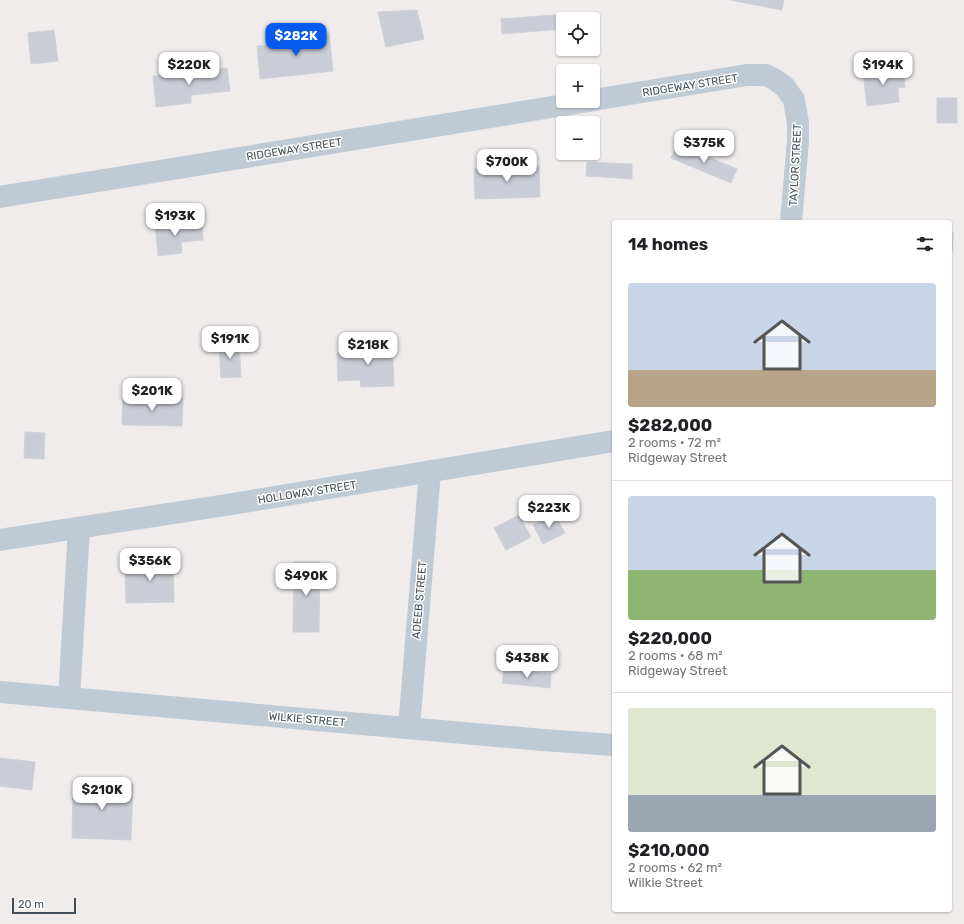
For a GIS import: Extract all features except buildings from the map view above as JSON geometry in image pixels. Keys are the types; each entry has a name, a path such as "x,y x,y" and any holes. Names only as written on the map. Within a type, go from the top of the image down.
{"street":[{"name":"RIDGEWAY STREET","path":"600,99 747,75 766,75 784,87"},
{"name":"TAYLOR STREET","path":"784,87 794,100 798,122 798,141 791,220"},
{"name":"RIDGEWAY STREET","path":"0,197 556,106"},
{"name":"HOLLOWAY STREET","path":"0,540 612,441"},
{"name":"ADEEB STREET","path":"409,728 430,471"},
{"path":"69,698 79,528"},
{"name":"WILKIE STREET","path":"0,692 543,740 612,744"}]}
